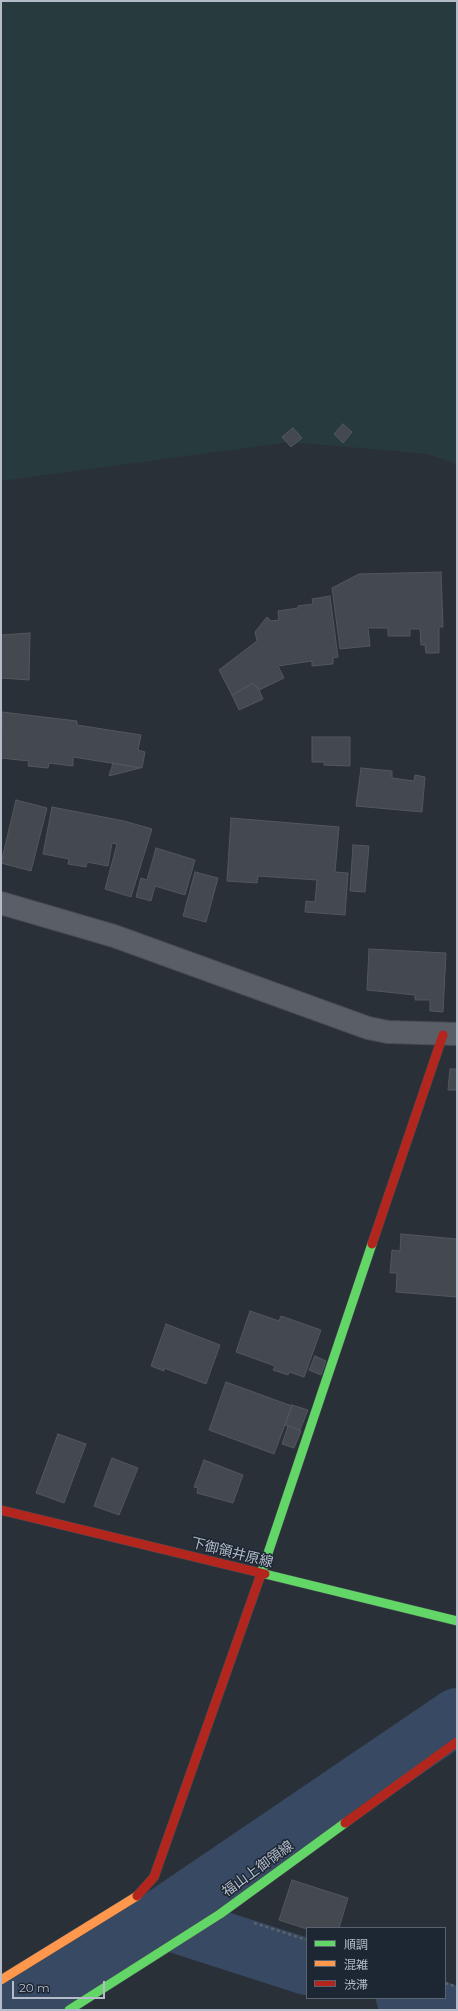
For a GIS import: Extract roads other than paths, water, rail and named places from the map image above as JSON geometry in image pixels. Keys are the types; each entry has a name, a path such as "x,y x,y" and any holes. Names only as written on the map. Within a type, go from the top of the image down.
{"street":[{"path":"1,903 114,936 368,1028 388,1032 450,1035 154,1877 141,1893 1,1980"},
{"name":"下御領井原線","path":"1,1510 457,1621"},
{"name":"福山上御領線","path":"69,2010 222,1912 457,1742"}],"waterway":[{"path":"12,2010 158,1919 457,1716"},
{"path":"158,1919 306,1967"},
{"path":"407,1999 442,2010"}]}
